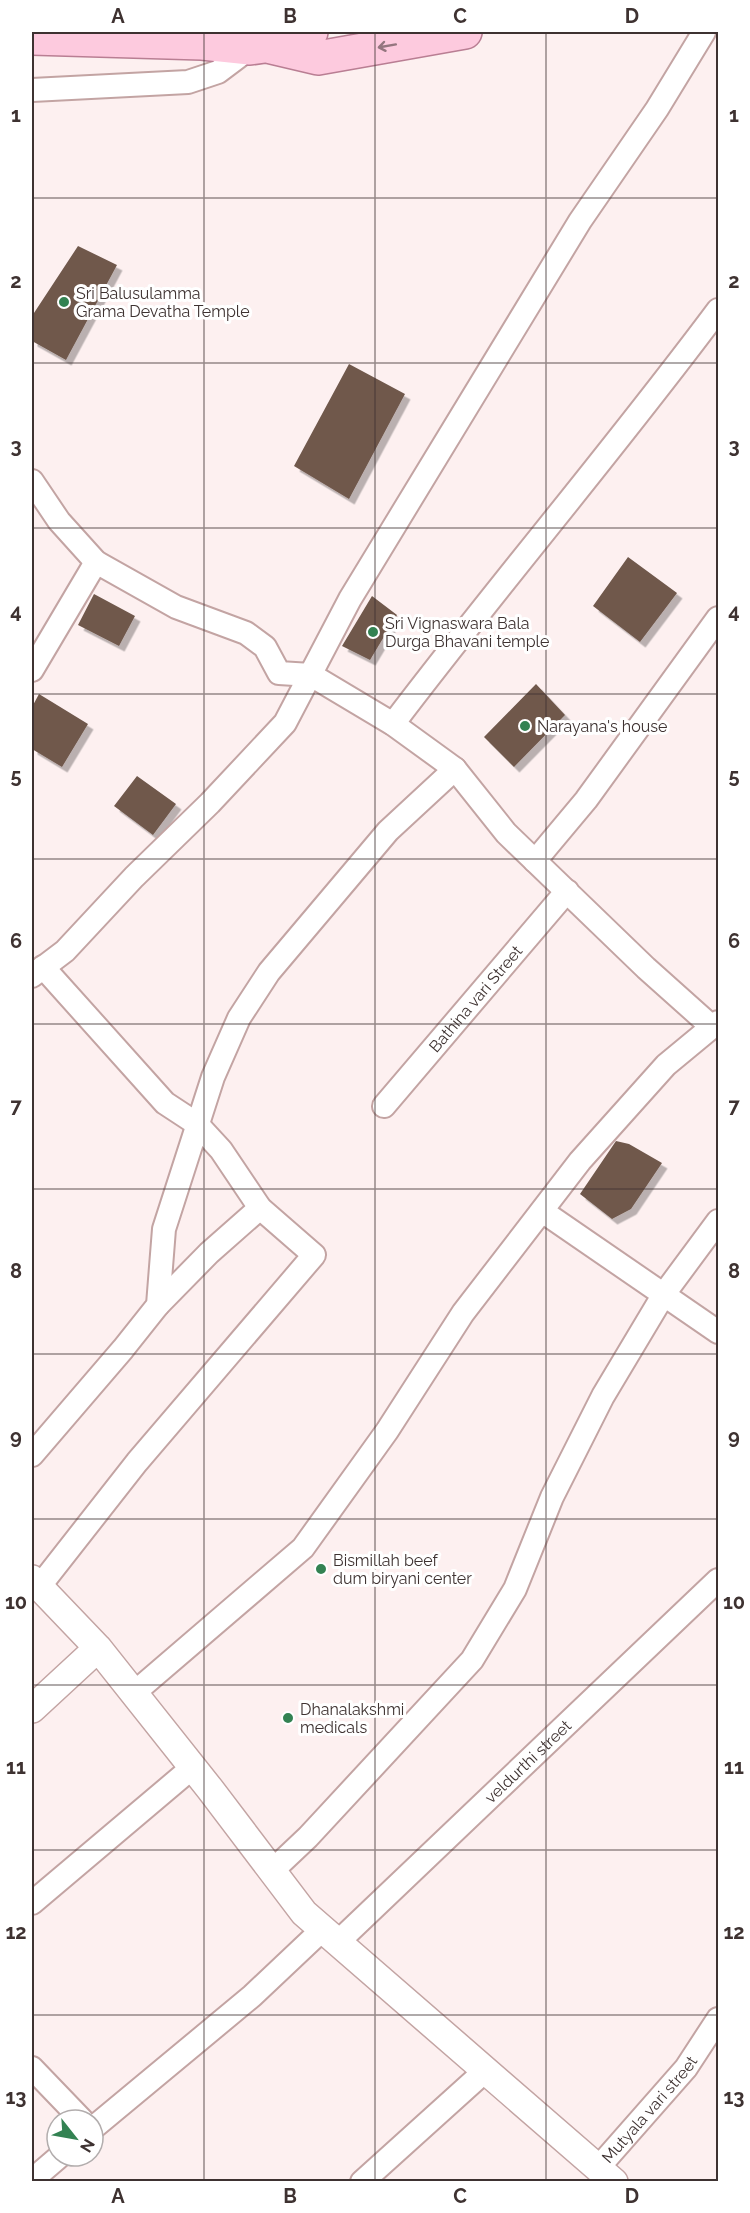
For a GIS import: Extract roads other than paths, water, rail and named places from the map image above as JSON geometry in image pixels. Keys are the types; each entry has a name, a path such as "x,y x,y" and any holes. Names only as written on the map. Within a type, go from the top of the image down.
{"main road":[{"path":"258,47 311,32"},
{"path":"32,39 208,37 318,58 465,32"}],"street":[{"path":"606,2175 303,1912 193,1767 98,1648 35,1583 314,1255 260,1208 221,1150 197,1124 165,1103 37,971 65,951 285,723 350,599 580,221 657,109 704,32"},
{"path":"32,90 188,82 218,72 258,47"},
{"path":"393,724 458,637 575,495 718,310"},
{"path":"32,481 59,521 96,561 176,607 246,633 265,647 279,673 311,675 393,724 455,769 506,833 646,968 715,1025 666,1065 580,1161 463,1313 387,1431 303,1548 134,1693"},
{"path":"32,670 96,561"},
{"path":"535,861 586,800 718,618"},
{"path":"158,1305 164,1228 213,1077 239,1018 269,972 388,831 455,769"},
{"name":"Bathina vari Street","path":"384,1106 567,891"},
{"path":"32,1455 158,1305 209,1253 260,1208"},
{"path":"542,1211 718,1332"},
{"path":"272,1871 308,1837 472,1660 515,1589 552,1497 603,1396 664,1294 718,1221"},
{"name":"veldurthi street","path":"105,2118 252,1996 330,1936 718,1580"},
{"path":"32,1709 98,1648"},
{"path":"32,1903 193,1767"},
{"name":"Mutyala vari street","path":"606,2175 686,2068 718,2019"},
{"path":"32,2068 70,2108"},
{"path":"362,2181 485,2071"},
{"path":"32,2181 47,2168"}],"place":[{"name":"Sri Balusulamma Grama Devatha Temple","path":"64,302"},
{"name":"Sri Vignaswara Bala Durga Bhavani temple","path":"373,632"},
{"name":"Narayana's house","path":"525,726"},
{"name":"Bismillah beef dum biryani center","path":"321,1569"},
{"name":"Dhanalakshmi medicals","path":"288,1718"}]}
